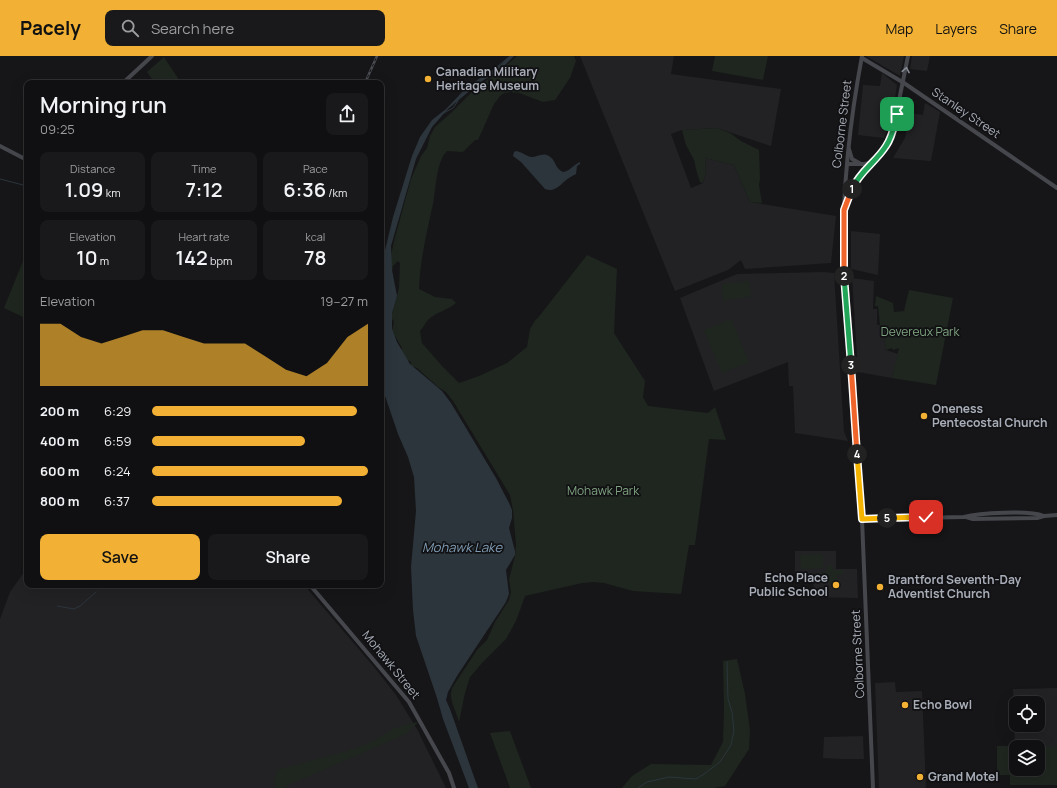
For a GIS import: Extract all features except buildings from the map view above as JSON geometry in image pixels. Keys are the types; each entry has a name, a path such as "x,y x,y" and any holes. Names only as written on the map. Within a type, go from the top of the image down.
{"main road":[{"path":"126,80 152,56"},
{"path":"844,210 853,186 864,170 885,148 892,135 904,83 908,56"},
{"name":"Stanley Street","path":"862,57 904,83 1057,188"},
{"name":"Colborne Street","path":"862,57 851,117 848,145 844,210 844,271 862,519 873,788"},
{"path":"848,145 852,158 861,164"},
{"path":"0,146 24,158"},
{"path":"847,164 871,162"},
{"path":"862,519 964,517 973,515 1012,513 1037,513 1044,516 1057,514"},
{"name":"Mohawk Street","path":"313,588 409,702 449,773 454,788"}],"shaded area":[{"path":"580,56 674,56 671,74 781,89 771,146 717,128 682,130 671,134 691,188 703,183 706,171 705,158 734,165 750,202 836,216 831,263 745,269 741,260 728,270 675,291"},
{"path":"866,56 904,56 900,76"},
{"path":"912,56 930,56 927,71 910,69"},
{"path":"882,73 897,85 892,117 884,138 858,135 863,85 880,86"},
{"path":"925,103 940,112 931,161 893,158 905,138 909,113 923,115"},
{"path":"851,231 880,234 878,275 851,269"},
{"path":"834,273 844,432 848,441 795,433 793,386 789,386 788,362 714,391 680,298 737,274"},
{"path":"852,278 874,281 873,309 877,309 877,325 880,325 881,335 884,336 886,350 898,354 892,378 858,372"},
{"name":"Echo Place Public School","path":"795,551 836,551 836,569 857,569 858,598 814,597 813,574 795,573"},
{"path":"24,572 24,588 307,588 396,695 417,729 446,788 0,788 0,619 10,592"},
{"path":"895,682 896,692 922,691 926,788 879,788 875,683"},
{"path":"1057,688 1057,746 1045,746 1045,740 1015,740 1015,732 1045,732 1045,696 1013,696 1013,689"},
{"path":"863,736 864,759 823,758 824,737"}],"green space":[{"name":"Mohawk Park","path":"517,56 574,56 576,61 570,78 555,100 543,102 519,93 504,93 494,104 478,140 475,140 463,152 447,151 443,156 437,176 424,246 419,289 435,297 452,299 456,303 431,317 427,321 420,331 422,343 459,383 479,376 507,363 527,347 530,329 536,319 587,255 617,269 614,333 645,381 643,397 648,406 708,413 715,407 726,440 709,439 695,545 689,545 681,594 633,591 604,583 593,582 582,583 525,596 516,621 506,639 470,677 459,722 451,696 452,688 477,650 487,640 495,622 509,600 511,592 509,579 515,556 516,545 513,510 510,495 453,401 446,392 438,387 417,368 411,366 411,362 400,354 402,348 392,331 394,322 391,317 399,288 400,263 398,261 393,266 389,289 384,291 394,241 411,179 421,156 427,148 430,136 435,127 478,86 496,74"},
{"path":"715,56 768,56 763,80 712,71"},
{"path":"164,57 179,80 153,80 147,72"},
{"path":"717,128 730,133 741,141 759,150 759,185 762,203 750,202 734,165 705,158 706,171 703,183 700,182 694,160 686,145 682,130"},
{"path":"24,258 24,316 23,317 4,308"},
{"path":"749,281 751,297 723,300 722,284"},
{"name":"Devereux Park","path":"909,290 953,298 936,385 892,378 899,348 886,350 884,336 881,335 878,306 875,306 876,296 893,303 894,312 904,311"},
{"path":"731,319 749,362 722,373 704,330"},
{"path":"823,554 823,568 801,569 800,555"},
{"path":"828,565 832,565 833,570 843,570 843,574 837,575 838,585 836,586 836,583 817,583 816,573 827,572"},
{"path":"737,659 745,694 750,730 749,749 725,786 714,788 622,788 632,776 651,764 711,765 723,742 723,661"},
{"path":"418,722 406,734 286,786 286,788 276,788 274,782 277,770 354,749 375,740 395,728"},
{"path":"510,731 531,788 510,788 490,733"},
{"path":"997,746 1009,746 1009,775 997,775"},
{"path":"1045,746 1057,746 1057,785 1010,785 1010,776 1045,776"}],"water":[{"name":"Mohawk Lake","path":"510,56 514,56 500,70 479,83 448,109 432,127 416,159 391,246 392,270 397,296 392,313 392,329 397,342 410,364 442,391 451,403 496,478 512,510 512,518 509,528 515,555 506,570 509,594 506,602 457,676 448,692 446,700 478,788 469,788 443,719 416,636 411,567 416,511 414,477 384,393 384,254 393,217 412,156 420,137 432,120 446,109 467,87 500,65"},
{"path":"516,151 531,157 547,155 553,160 558,169 563,172 580,162 580,164 577,166 576,174 556,188 548,190 545,189 521,162 513,156 514,152"}],"waterway":[{"path":"493,70 510,56"},
{"path":"444,113 453,108 458,101"},
{"path":"0,179 24,185"},
{"path":"57,606 74,609 80,606 96,592"},
{"path":"638,788 647,782 669,777 696,779 720,762 731,745 734,731 732,712 728,699 727,662"}],"railway":[{"path":"366,80 377,56"}],"place":[{"name":"Canadian Military Heritage Museum","path":"428,79"},
{"name":"Oneness Pentecostal Church","path":"924,416"},
{"name":"Echo Place Public School","path":"836,585"},
{"name":"Brantford Seventh-Day Adventist Church","path":"880,587"},
{"name":"Echo Bowl","path":"905,705"},
{"name":"Grand Motel","path":"920,777"}],"route":[{"path":"897,114 892,135 885,148 864,170 853,186 844,210 844,271 854,425 862,519 926,517"}]}
